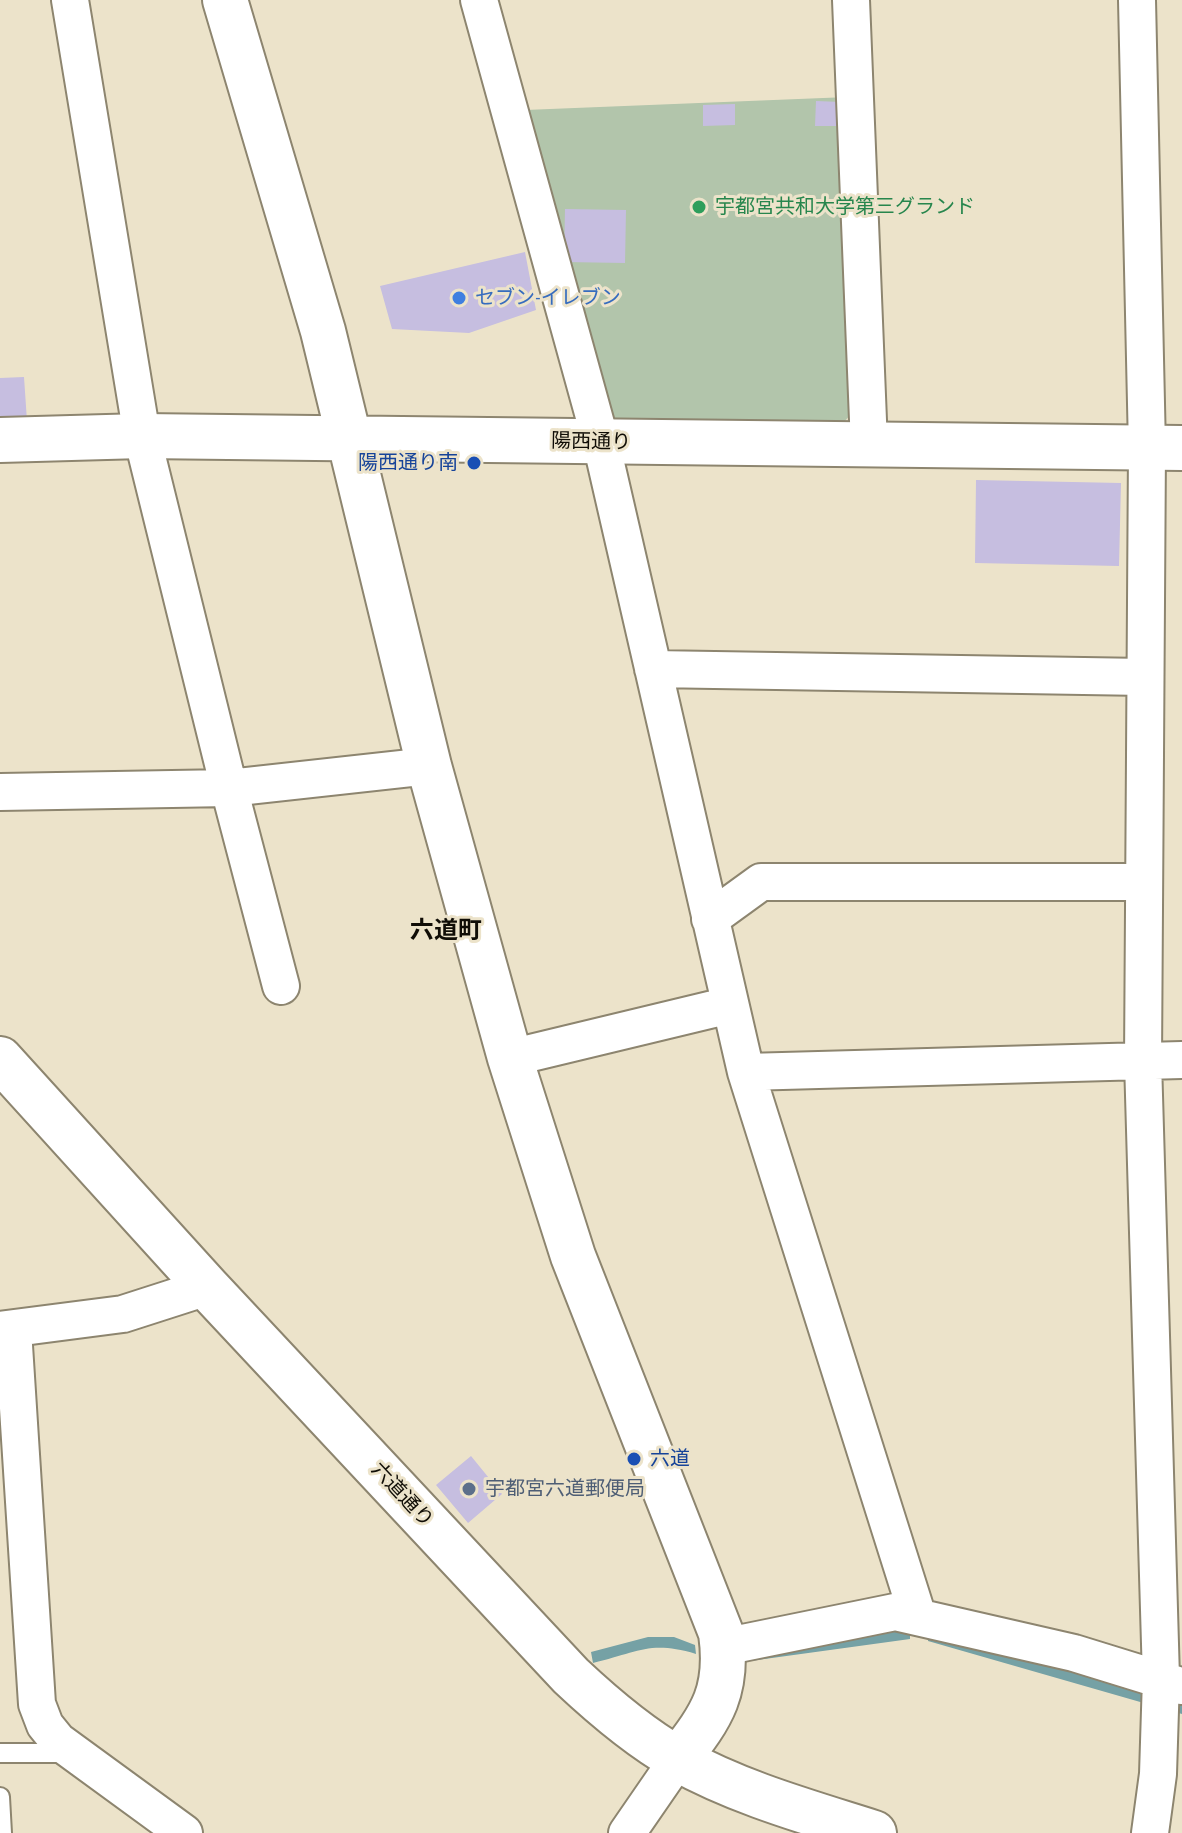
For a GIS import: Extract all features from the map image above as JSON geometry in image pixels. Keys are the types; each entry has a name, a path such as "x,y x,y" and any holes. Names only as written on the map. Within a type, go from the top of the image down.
{"street":[{"path":"70,0 142,436 281,986"},
{"path":"225,0 284,191 351,439 429,766 510,1058 573,1256 639,1428 713,1605 723,1647 724,1677 715,1707 627,1833"},
{"path":"479,0 601,442 746,1072 918,1617"},
{"path":"851,0 869,445"},
{"path":"1137,0 1164,448 1145,677 1143,1061 1172,1682 1150,1833"},
{"name":"陽西通り","path":"0,440 142,436 1164,448"},
{"path":"653,669 1145,677"},
{"path":"0,792 229,788 429,766"},
{"path":"710,919 761,882 1144,882"},
{"path":"510,1058 730,1005"},
{"name":"六道通り","path":"0,1059 207,1287 571,1676 626,1725 678,1759 766,1798 874,1833"},
{"path":"746,1072 1182,1060"},
{"path":"184,1833 72,1753 45,1725 37,1704 6,1330 123,1314 207,1287"},
{"path":"723,1647 895,1612 1074,1653 1172,1682"}],"lane":[{"path":"0,1753 72,1753"},
{"path":"0,1797 2,1833"}],"green space":[{"name":"宇都宮共和大学第三グランド","path":"848,97 852,413 844,422 611,420 525,110"}],"water":[{"path":"910,1628 910,1639 750,1661 748,1650 880,1629"},
{"path":"929,1629 1182,1704 1182,1714 928,1641"},
{"path":"648,1637 674,1637 695,1645 696,1654 654,1648 593,1663 591,1652"}],"building":[{"path":"816,101 841,102 841,126 815,126"},
{"path":"735,104 735,125 703,126 703,105"},
{"path":"565,209 626,210 625,263 564,262"},
{"name":"セブン-イレブン","path":"525,252 536,310 469,333 392,329 380,286"},
{"path":"24,377 27,421 0,422 0,378"},
{"path":"976,480 1121,483 1119,566 975,563"},
{"name":"宇都宮六道郵便局","path":"471,1456 502,1494 468,1523 436,1485"}],"place":[{"name":"宇都宮共和大学第三グランド","path":"699,207"},
{"name":"セブン-イレブン","path":"459,298"},
{"name":"陽西通り南","path":"474,463"},
{"name":"六道","path":"634,1459"},
{"name":"宇都宮六道郵便局","path":"469,1489"}],"district":[{"name":"六道町","path":"446,931"}]}
